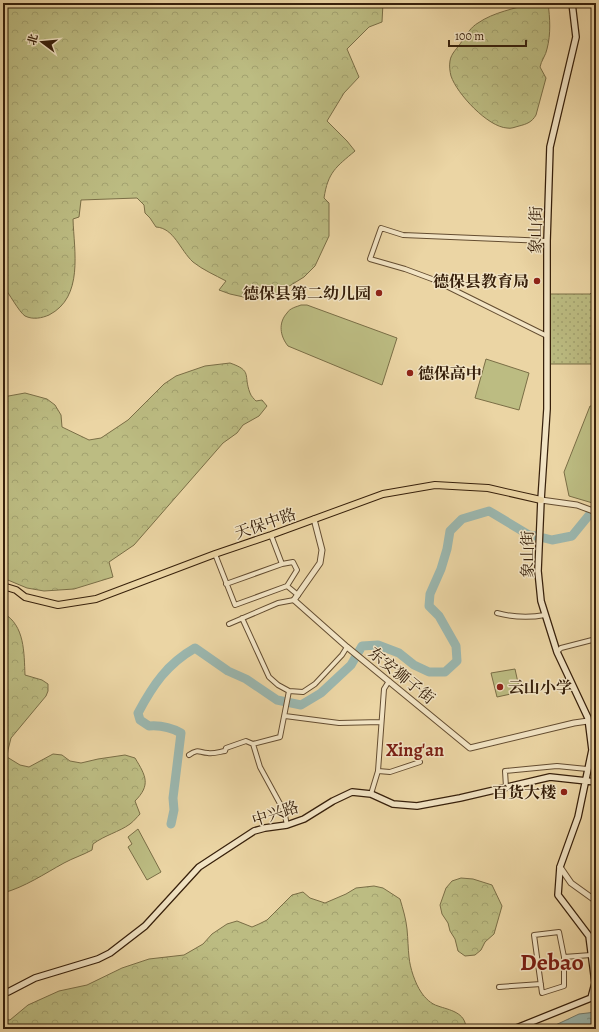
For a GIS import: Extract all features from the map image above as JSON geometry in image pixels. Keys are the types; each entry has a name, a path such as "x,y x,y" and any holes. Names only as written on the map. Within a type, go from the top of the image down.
{"main road":[{"name":"象山街","path":"514,1029 592,998 595,983 589,936 558,895 560,867 578,818 592,750 588,721 557,652 541,601 538,571 547,408 550,147 576,37 572,3"},
{"name":"天保中路","path":"3,586 16,590 25,597 58,605 96,599 215,554 383,494 436,485 488,488 541,500"},
{"name":"中兴路","path":"3,992 8,992 35,978 98,960 110,953 145,926 199,867 254,831 287,825 304,819 332,801 352,792 372,794 393,804 417,806 460,798 550,777 596,782"}],"street":[{"path":"547,336 432,279 405,269 370,259 381,228 403,235 548,242"},
{"path":"541,500 577,505 596,512"},
{"path":"229,624 278,603 294,600 320,563 322,550 314,519"},
{"path":"271,535 282,564"},
{"path":"215,554 226,584 235,605 287,586 298,570 293,562 282,564 226,584"},
{"path":"287,586 298,595"},
{"name":"东安狮子街","path":"294,600 370,667 436,721 451,731 470,748 588,721"},
{"path":"497,613 509,616 545,615"},
{"path":"242,618 270,677 278,685 289,691 303,692 315,684 342,655 347,647"},
{"path":"557,652 561,648 596,639"},
{"path":"372,794 378,771 384,689 389,682"},
{"path":"188,755 193,752 201,751 206,754 225,751 226,748 246,742 253,744 280,737 289,691"},
{"path":"285,716 339,723 381,722"},
{"path":"253,744 260,767 284,812 287,825"},
{"path":"378,771 390,772 420,762"},
{"path":"506,787 505,771 557,766 587,769"},
{"path":"560,867 571,883 590,895 596,901"},
{"path":"559,932 564,957 564,986 542,993 541,984 534,935 559,932"},
{"path":"564,957 591,955"},
{"path":"499,987 541,984"}],"green space":[{"path":"3,3 383,3 382,22 369,27 347,49 359,77 344,93 327,121 355,151 338,166 328,182 324,198 329,203 329,236 315,266 304,277 278,293 265,297 248,298 230,294 219,290 226,281 193,262 168,231 156,227 145,213 144,205 137,198 81,200 79,217 73,219 75,259 72,285 68,297 60,307 49,315 37,318 25,316 3,286"},
{"path":"532,3 548,3 550,32 546,51 540,67 546,78 536,115 531,121 512,128 507,128 491,122 466,100 451,76 450,61 453,53 469,31 484,19 497,13"},
{"path":"596,288 596,364 547,364 547,294 590,294"},
{"path":"301,305 307,305 397,338 382,385 288,346 283,338 281,330 282,321 290,310"},
{"path":"486,359 529,373 519,410 475,398"},
{"path":"230,363 245,371 251,395 256,401 262,400 267,406 259,416 243,425 237,433 223,443 134,545 109,562 113,577 74,589 44,591 27,588 3,578 3,397 25,393 47,399 55,405 61,415 62,427 89,440 101,438 128,420 164,384 176,376 205,366"},
{"path":"590,406 596,406 596,504 569,496 564,472"},
{"path":"3,613 16,625 22,640 25,675 42,680 48,684 46,696 11,738 7,757 20,765 29,767 53,754 62,755 70,761 81,763 125,755 135,758 144,775 145,785 135,801 140,814 130,824 93,844 92,850 67,861 27,884 3,893"},
{"path":"515,669 520,692 497,697 491,673"},
{"path":"138,829 161,872 147,880 128,847 132,844 128,837"},
{"path":"461,878 473,879 492,885 502,906 494,934 485,942 481,950 475,955 465,956 458,951 455,939 442,914 440,905 446,888 452,881"},
{"path":"374,886 383,888 400,899 407,925 410,966 421,992 426,999 433,1004 460,1015 465,1023 466,1029 3,1029 3,1019 10,1020 28,1005 59,991 87,985 122,968 149,959 184,955 203,944 212,934 227,924 237,921 252,927 259,924 267,920 292,895 303,892 310,898 325,903 356,888"}],"water":[{"path":"596,1012 596,1029 547,1029 579,1014"}],"waterway":[{"path":"171,824 174,810 173,798 181,733 165,727 149,726 140,720 138,713 155,684 176,661 195,648 228,671 246,679 277,700 301,705 321,693 351,665 362,646 378,645 399,653 414,665 429,672 445,672 457,661 456,646 439,616 429,606 430,594 441,569 447,549 450,531 462,519 489,511 529,535 535,536"},
{"path":"544,538 552,540 572,536 590,514"}],"place":[{"name":"德保县教育局","path":"537,281"},
{"name":"德保县第二幼儿园","path":"379,293"},
{"name":"德保高中","path":"410,373"},
{"name":"云山小学","path":"500,687"},
{"name":"百货大楼","path":"564,792"}],"district":[{"name":"Xing'an","path":"415,750"},
{"name":"Debao","path":"552,962"}]}
